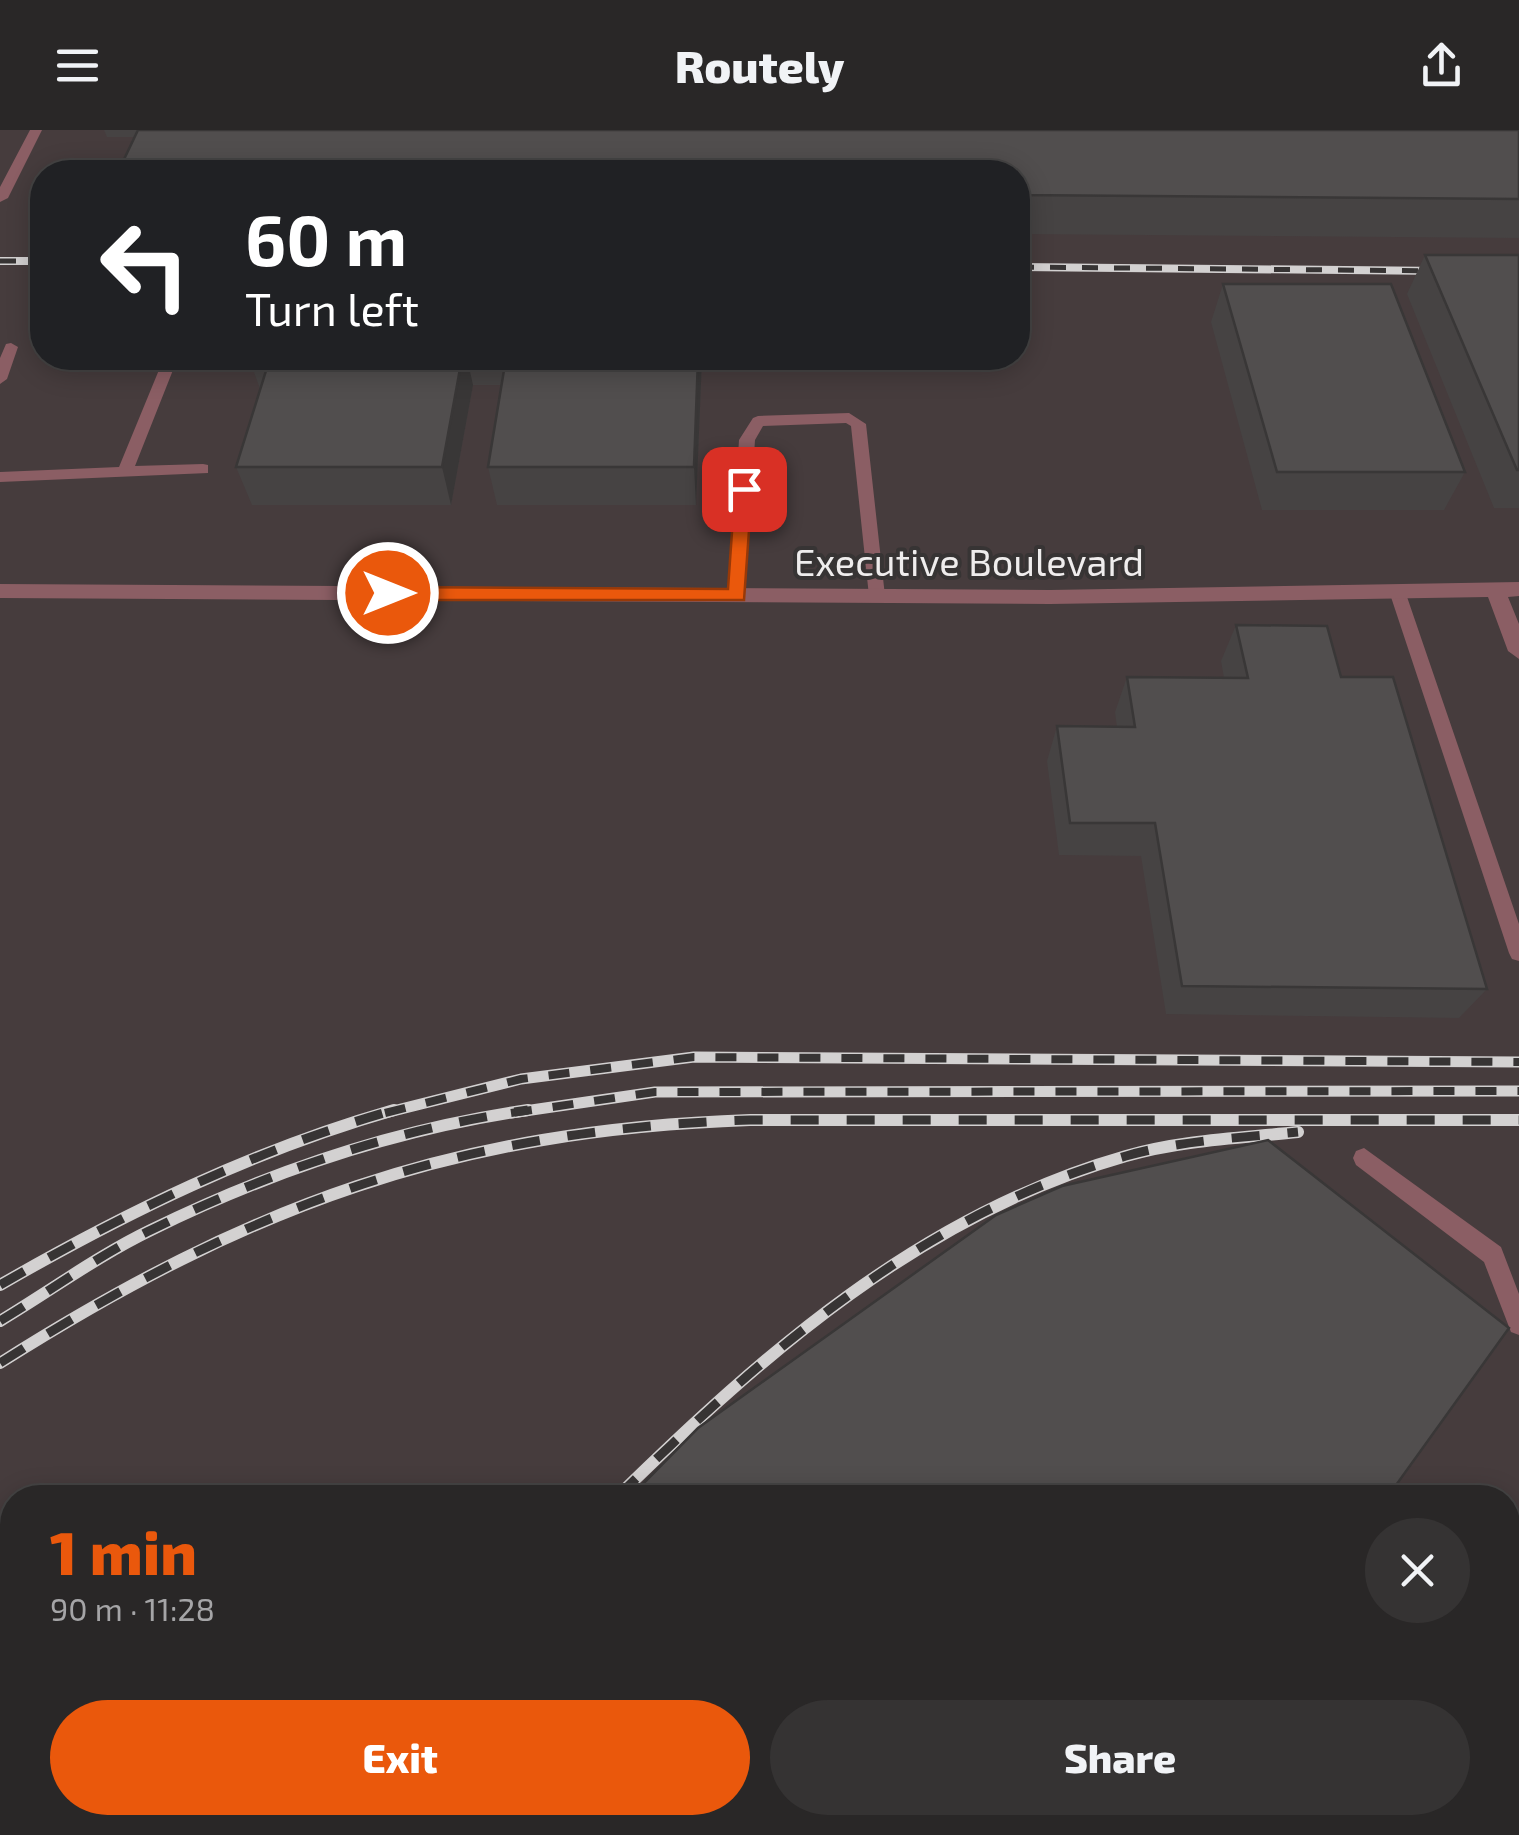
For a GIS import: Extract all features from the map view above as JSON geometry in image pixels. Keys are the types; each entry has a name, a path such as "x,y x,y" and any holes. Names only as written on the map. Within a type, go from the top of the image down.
{"street":[{"path":"1495,589 1519,651"},
{"name":"Executive Boulevard","path":"0,591 877,596 1519,590"}],"lane":[{"path":"1,198 36,130"},
{"path":"0,379 11,347"},
{"path":"125,472 166,370"},
{"path":"737,596 746,451 758,421 848,418 858,424 877,596"},
{"path":"0,478 204,469"},
{"path":"1397,591 1519,953"},
{"path":"1364,1158 1493,1255 1519,1324"}],"shaded area":[{"path":"0,130 1519,130 1519,1485 0,1485"}],"building":[{"path":"138,130 1519,130 1519,199 1030,195 1030,160 124,160"},
{"path":"1425,255 1519,255 1519,470 1517,470"},
{"path":"1223,284 1391,284 1465,472 1277,472"},
{"path":"266,370 460,370 442,467 236,467"},
{"path":"504,370 698,370 694,467 488,467"},
{"path":"1236,625 1327,626 1341,677 1393,677 1487,989 1182,986 1155,823 1070,823 1057,726 1135,727 1127,677 1248,678"},
{"path":"1268,1140 1509,1328 1396,1485 642,1485 698,1428 996,1215 1062,1186"}],"railway":[{"path":"0,261 30,261"},
{"path":"1030,267 1444,271"},
{"path":"385,1113 521,1079 694,1057 1519,1062"},
{"path":"511,1113 655,1092 1519,1091"},
{"path":"0,1285 191,1186 291,1144 394,1110"},
{"path":"0,1321 132,1240 242,1189 382,1141 528,1110"},
{"path":"0,1363 181,1260 269,1219 357,1186 448,1160 543,1140 643,1127 750,1120 1519,1120"},
{"path":"629,1485 789,1341 914,1251 981,1214 1052,1181 1126,1156 1168,1146 1298,1132"}],"route":[{"path":"388,593 737,596 744,489"}]}
